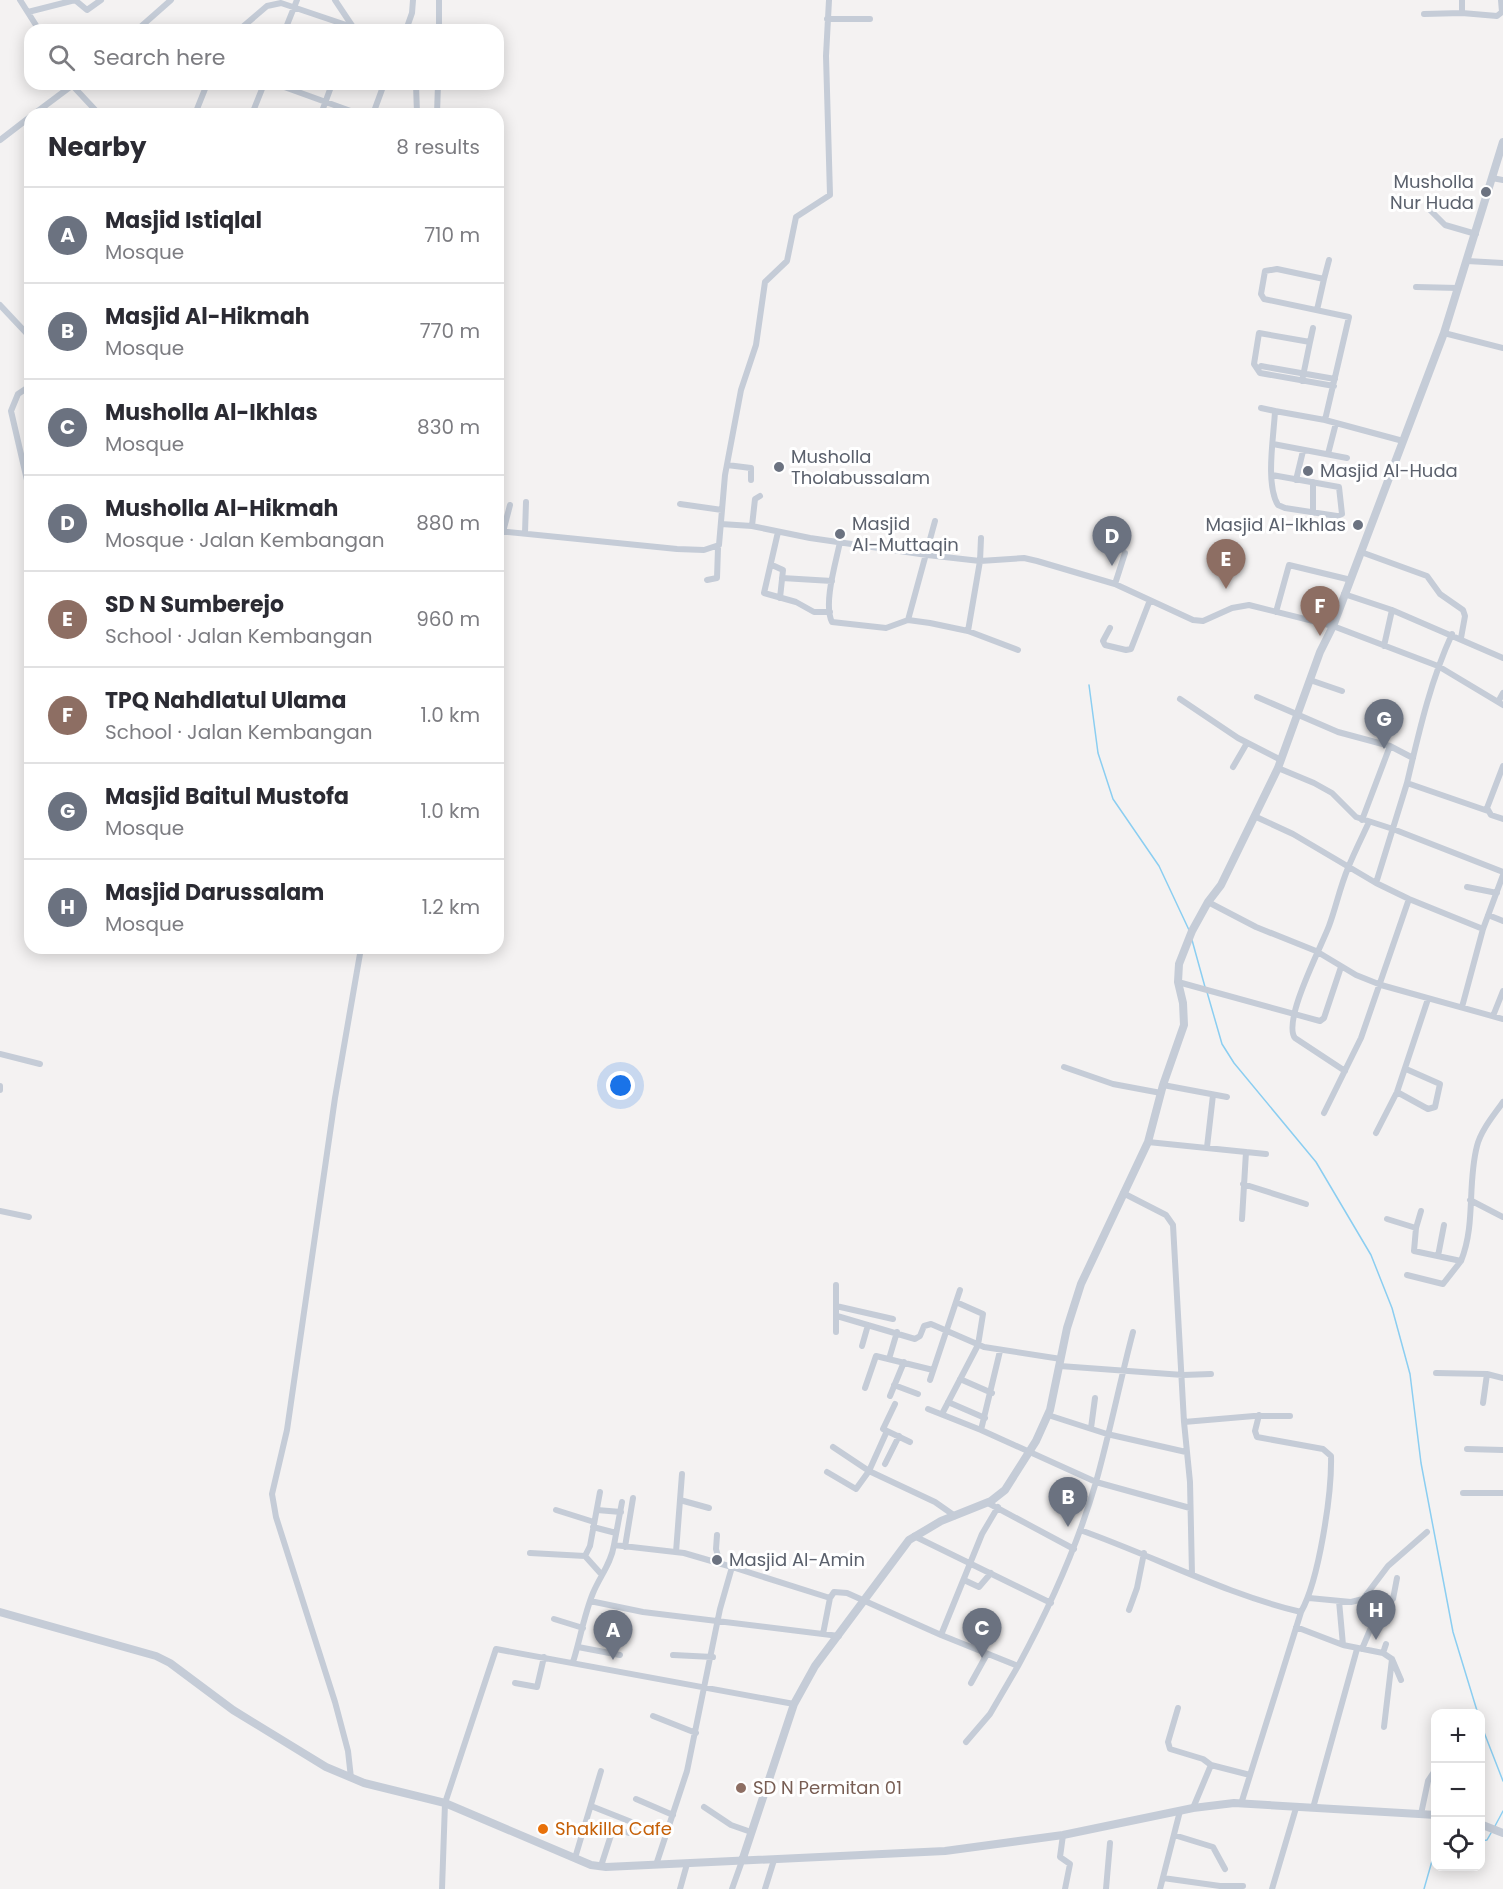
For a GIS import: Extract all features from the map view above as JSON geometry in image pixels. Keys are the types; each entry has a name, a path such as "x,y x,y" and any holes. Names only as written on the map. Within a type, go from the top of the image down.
{"street":[{"path":"20,0 35,24"},
{"path":"28,12 75,0 87,10 101,0"},
{"path":"144,24 171,0"},
{"path":"335,0 350,24"},
{"path":"408,24 413,0"},
{"path":"439,0 439,24"},
{"path":"707,580 717,578 727,465 741,390 756,345 765,282 787,261 796,217 830,195 827,19 829,0"},
{"path":"1462,0 1462,13"},
{"path":"1424,14 1500,15 1501,0"},
{"path":"287,24 296,3"},
{"path":"246,24 267,6 296,3 344,24"},
{"path":"827,19 870,19"},
{"path":"41,108 64,90"},
{"path":"77,90 94,108"},
{"path":"197,108 205,90"},
{"path":"254,108 262,90"},
{"path":"294,90 344,108"},
{"path":"323,108 331,90"},
{"path":"375,108 382,90"},
{"path":"416,90 417,108"},
{"path":"437,108 438,90"},
{"path":"0,140 24,121"},
{"path":"732,1889 794,1704 815,1666 864,1603 891,1562 914,1536 988,1503 1005,1490 1029,1453 1048,1415 1067,1328 1081,1284 1148,1142 1162,1089 1184,1025 1183,1003 1178,982 1179,964 1191,934 1208,902 1221,885 1280,764 1310,680 1351,580 1444,333 1503,142"},
{"path":"1492,178 1503,180"},
{"path":"1429,209 1437,220 1445,225 1476,234"},
{"path":"1317,310 1329,260"},
{"path":"1467,261 1503,263"},
{"path":"1324,279 1271,269 1265,271 1261,297 1349,319 1325,420"},
{"path":"1416,287 1458,288"},
{"path":"0,305 3,315 24,332"},
{"path":"1303,377 1313,328"},
{"path":"1310,342 1259,333 1254,364 1258,369 1261,366 1334,382"},
{"path":"1444,333 1503,348"},
{"path":"24,390 12,403 11,411 24,467"},
{"path":"1261,408 1325,420 1403,441"},
{"path":"1272,475 1341,489 1342,512 1337,516 1278,505 1272,475 1275,411"},
{"path":"1328,454 1336,423"},
{"path":"1273,444 1347,458"},
{"path":"1296,480 1303,451"},
{"path":"727,465 751,468 751,480"},
{"path":"1313,482 1313,513"},
{"path":"753,526 755,498 760,496"},
{"path":"525,533 526,502"},
{"path":"680,504 722,510"},
{"path":"504,521 510,505"},
{"path":"908,620 935,521"},
{"path":"722,524 753,526 778,532 927,555 980,561 1018,558 1037,561 1115,585 1193,620 1214,618 1239,606 1249,605 1333,626 1438,666 1501,704 1503,693"},
{"path":"504,532 677,549 718,548"},
{"path":"778,532 764,591 767,595 796,602 814,612 830,612"},
{"path":"968,631 980,561 981,538"},
{"path":"840,542 832,581 830,612 832,622 886,628 908,620 968,631 1018,650"},
{"path":"1360,552 1430,578 1440,594 1463,610 1465,616 1461,638"},
{"path":"1115,585 1125,553"},
{"path":"772,565 782,567 780,598"},
{"path":"1276,612 1289,565 1351,580"},
{"path":"782,578 832,581"},
{"path":"1344,594 1452,634 1503,658"},
{"path":"1110,628 1103,641 1105,645 1126,651 1131,649 1150,600"},
{"path":"1384,646 1392,610"},
{"path":"1376,883 1407,783 1438,666 1452,634"},
{"path":"1310,680 1341,691"},
{"path":"1257,697 1338,732 1390,746 1413,758"},
{"path":"1180,699 1280,764 1322,787 1365,821 1393,829 1503,874 1483,929 1462,1007"},
{"path":"1233,767 1247,743"},
{"path":"1345,1071 1294,1038 1292,1035 1295,1013 1316,951 1329,928 1390,746"},
{"path":"1488,812 1488,804 1503,766"},
{"path":"1407,783 1503,819"},
{"path":"1254,816 1293,834 1376,883 1483,929"},
{"path":"1467,886 1497,893"},
{"path":"1324,1113 1361,1038 1409,899"},
{"path":"1208,902 1256,927 1316,951 1341,967 1381,985 1503,1019"},
{"path":"1488,915 1503,921"},
{"path":"347,1777 348,1751 335,1702 272,1505 287,1430 333,1110 360,954"},
{"path":"1178,982 1322,1021 1341,967"},
{"path":"1493,1016 1503,991"},
{"path":"1376,1133 1406,1069 1428,999"},
{"path":"0,1054 40,1064"},
{"path":"1064,1067 1113,1084 1227,1097"},
{"path":"1397,1092 1428,1108 1435,1107 1440,1084 1406,1069"},
{"path":"1208,1147 1213,1095"},
{"path":"1407,1275 1444,1284 1461,1261 1471,1224 1470,1200 1479,1138 1503,1102"},
{"path":"1148,1142 1266,1154"},
{"path":"1242,1219 1246,1152"},
{"path":"1243,1184 1306,1204"},
{"path":"1123,1193 1166,1215 1173,1225 1183,1375 1192,1575"},
{"path":"1470,1200 1503,1217"},
{"path":"0,1210 29,1217"},
{"path":"1420,1211 1414,1251 1461,1261"},
{"path":"1387,1219 1416,1228"},
{"path":"1438,1256 1444,1226"},
{"path":"836,1285 836,1332"},
{"path":"930,1380 960,1290"},
{"path":"942,1414 978,1345 984,1315 956,1302"},
{"path":"836,1306 893,1319"},
{"path":"837,1316 915,1339 920,1336 927,1324 978,1345 1061,1363 1123,1371 1183,1375 1211,1374"},
{"path":"862,1346 868,1325"},
{"path":"889,1359 897,1332"},
{"path":"966,1742 990,1713 1018,1666 1052,1603 1074,1549 1096,1482 1133,1332"},
{"path":"981,1430 992,1393 1000,1351"},
{"path":"865,1388 874,1357 933,1370"},
{"path":"890,1396 903,1362"},
{"path":"1436,1373 1487,1374 1503,1377"},
{"path":"1484,1403 1487,1374"},
{"path":"960,1379 992,1393"},
{"path":"894,1385 918,1394"},
{"path":"1091,1428 1095,1398"},
{"path":"948,1402 985,1418"},
{"path":"895,1404 883,1429 910,1442"},
{"path":"928,1409 981,1430 1096,1482 1190,1508"},
{"path":"1048,1415 1107,1434 1186,1452"},
{"path":"1184,1422 1259,1415 1290,1416"},
{"path":"1241,1804 1301,1612 1309,1598 1321,1548 1331,1456 1323,1449 1257,1437 1255,1431 1259,1415"},
{"path":"827,1472 856,1489 868,1471 887,1431"},
{"path":"885,1464 899,1436"},
{"path":"833,1447 868,1471 935,1502 956,1516"},
{"path":"1467,1449 1503,1450"},
{"path":"676,1552 682,1474"},
{"path":"585,1556 590,1546 600,1492"},
{"path":"1463,1493 1503,1493"},
{"path":"625,1546 633,1498"},
{"path":"680,1500 709,1508"},
{"path":"573,1662 590,1601 602,1575 610,1564 622,1502"},
{"path":"988,1503 1074,1549"},
{"path":"941,1635 985,1528 998,1507"},
{"path":"556,1510 616,1533"},
{"path":"597,1510 621,1512"},
{"path":"1080,1530 1144,1553 1220,1587 1301,1612"},
{"path":"1309,1598 1357,1601 1366,1596 1383,1572 1427,1532"},
{"path":"717,1535 716,1551 720,1564"},
{"path":"914,1536 1052,1603"},
{"path":"614,1545 676,1552 830,1598"},
{"path":"530,1553 585,1556 602,1575"},
{"path":"1129,1611 1137,1588 1144,1553"},
{"path":"656,1864 696,1733 713,1657 718,1620 732,1567"},
{"path":"964,1580 979,1587 991,1573"},
{"path":"1366,1596 1393,1599 1397,1578"},
{"path":"823,1634 830,1598 834,1592 841,1591 864,1603 1018,1666"},
{"path":"590,1601 644,1612 839,1636"},
{"path":"1339,1601 1343,1645"},
{"path":"0,1612 156,1656 170,1663 233,1710 347,1777 445,1803 574,1858 601,1866 934,1852 1063,1834 1193,1808 1241,1804 1431,1815"},
{"path":"1313,1808 1359,1649 1375,1618"},
{"path":"554,1619 583,1628"},
{"path":"1296,1628 1343,1645 1383,1653 1392,1659 1401,1680"},
{"path":"1383,1653 1386,1644"},
{"path":"578,1647 620,1654"},
{"path":"442,1889 445,1803 496,1649 794,1704"},
{"path":"673,1654 713,1657"},
{"path":"971,1683 987,1654"},
{"path":"515,1683 532,1689 537,1687 544,1657"},
{"path":"1384,1727 1392,1659"},
{"path":"1178,1708 1168,1742 1170,1749 1203,1759 1211,1765 1250,1775"},
{"path":"653,1716 696,1733"},
{"path":"1193,1808 1211,1765"},
{"path":"574,1858 601,1771"},
{"path":"1421,1814 1425,1790 1431,1779"},
{"path":"636,1799 672,1815"},
{"path":"591,1806 634,1823 629,1833 614,1830 601,1866"},
{"path":"704,1807 732,1825 751,1832"},
{"path":"1272,1889 1296,1808"},
{"path":"1161,1889 1180,1811"},
{"path":"1485,1825 1503,1833"},
{"path":"1063,1834 1060,1857 1070,1864 1071,1868 1065,1889"},
{"path":"1174,1834 1213,1847 1225,1869"},
{"path":"1106,1889 1110,1843"},
{"path":"765,1889 774,1860"},
{"path":"680,1889 687,1864"},
{"path":"1163,1878 1220,1888 1243,1886"}],"waterway":[{"path":"1089,685 1098,753 1113,799 1159,866 1189,930"},
{"path":"1192,940 1205,987"},
{"path":"1207,992 1222,1044 1234,1063 1316,1162 1371,1255 1392,1308 1410,1374 1421,1463 1453,1632 1476,1709"},
{"path":"1485,1735 1503,1781"},
{"path":"1495,1826 1503,1811"},
{"path":"1485,1840 1491,1833"},
{"path":"1424,1889 1431,1864"}],"place":[{"name":"Musholla Nur Huda","path":"1486,192"},
{"name":"Musholla Tholabussalam","path":"779,467"},
{"name":"Masjid Al-Huda","path":"1308,471"},
{"name":"Masjid Al-Ikhlas","path":"1358,525"},
{"name":"Masjid Al-Muttaqin","path":"840,534"},
{"name":"Musholla Al-Hikmah","path":"1112,566"},
{"name":"SD N Sumberejo","path":"1226,589"},
{"name":"TPQ Nahdlatul Ulama","path":"1320,636"},
{"name":"Masjid Baitul Mustofa","path":"1384,749"},
{"name":"Masjid Al-Hikmah","path":"1068,1527"},
{"name":"Masjid Al-Amin","path":"717,1560"},
{"name":"Masjid Darussalam","path":"1376,1640"},
{"name":"Musholla Al-Ikhlas","path":"982,1658"},
{"name":"Masjid Istiqlal","path":"613,1660"},
{"name":"SD N Permitan 01","path":"741,1788"},
{"name":"Shakilla Cafe","path":"543,1829"}]}
